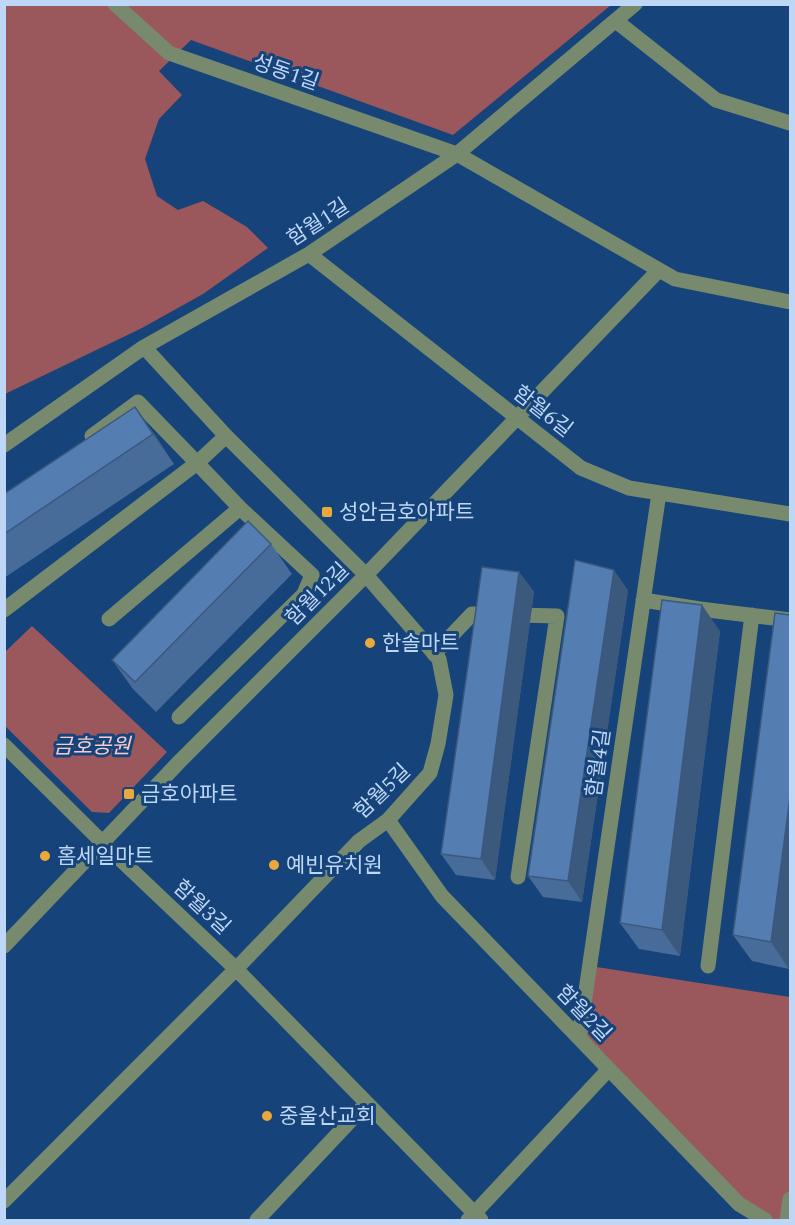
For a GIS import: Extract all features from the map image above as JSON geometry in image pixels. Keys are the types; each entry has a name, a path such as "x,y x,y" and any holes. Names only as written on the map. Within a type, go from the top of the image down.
{"street":[{"name":"성동1길","path":"115,4 169,53 457,154 675,279 790,302"},
{"name":"함월1길","path":"4,445 144,347 309,254 457,154 634,4"},
{"path":"616,21 716,100 790,123"},
{"name":"함월6길","path":"309,254 581,468 629,488 790,514"},
{"name":"함월12길","path":"4,946 102,842 366,575 659,270"},
{"name":"함월5길","path":"4,1201 236,969 359,841 387,820 430,773 438,744 446,695 439,659 366,575 226,436 144,347"},
{"path":"80,445 138,402 240,508 312,575 304,594 179,717"},
{"path":"4,610 197,463 226,436"},
{"name":"함월4길","path":"579,1038 659,493"},
{"path":"109,619 240,508"},
{"path":"643,600 790,620"},
{"path":"434,654 472,614 557,616 518,877"},
{"path":"708,966 752,615"},
{"name":"함월3길","path":"4,745 236,969 475,1218"},
{"name":"함월2길","path":"387,820 442,896 739,1204 765,1221"},
{"path":"475,1218 609,1069"},
{"path":"257,1221 366,1104"},
{"path":"787,1221 790,1199"}],"green space":[{"path":"5,5 611,5 453,135 191,40 159,71 182,95 159,119 145,159 157,196 178,210 203,201 247,227 268,248 203,294 142,328 5,394"},
{"name":"금호공원","path":"32,626 167,752 109,813 92,812 5,726 5,652"},
{"path":"590,966 790,997 790,1199 787,1220 765,1220 579,1038"}],"building":[{"path":"135,407 153,434 4,534 4,494"},
{"path":"248,521 271,544 135,682 112,660"},
{"path":"575,560 614,570 568,881 528,876"},
{"path":"482,567 519,572 481,859 441,854"},
{"path":"662,600 702,605 662,930 620,923"},
{"path":"775,613 790,615 790,797 771,942 733,935"}],"place":[{"name":"성안금호아파트","path":"327,512"},
{"name":"한솔마트","path":"370,643"},
{"name":"금호아파트","path":"129,794"},
{"name":"홈세일마트","path":"45,856"},
{"name":"예빈유치원","path":"274,865"},
{"name":"중울산교회","path":"267,1116"}]}
